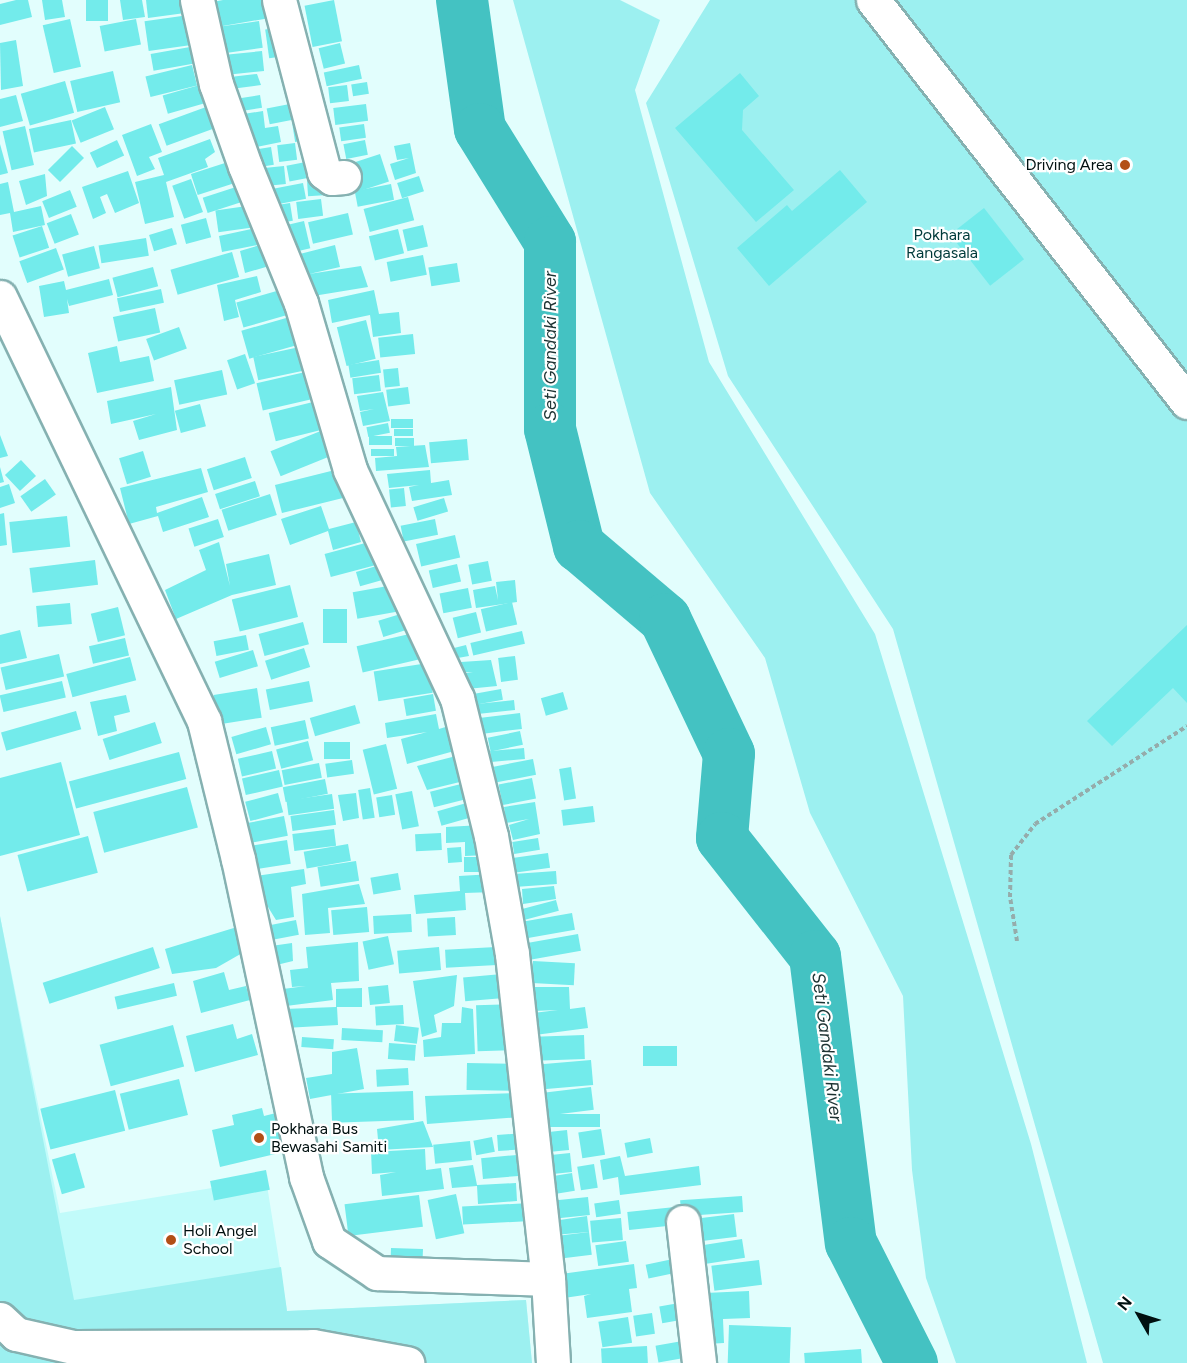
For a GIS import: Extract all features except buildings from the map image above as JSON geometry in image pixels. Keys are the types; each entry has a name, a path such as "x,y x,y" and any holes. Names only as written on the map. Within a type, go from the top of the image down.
{"street":[{"path":"197,0 216,84 245,166 301,303 350,470 457,698 491,836 512,954 548,1278 553,1363"},
{"path":"279,0 324,172 332,178 344,177"},
{"path":"873,0 1187,402"},
{"path":"0,297 204,721 238,859 306,1177 329,1241 377,1273 548,1278"},
{"path":"683,1222 699,1363"},
{"path":"0,1319 16,1334 73,1347 313,1346 408,1363"}],"path":[{"path":"1017,941 1010,897 1011,855 1035,824 1187,726"}],"shaded area":[{"path":"0,916 60,1213 266,1179 287,1311 526,1300 532,1363 0,1363"}],"green space":[{"path":"513,0 620,0 660,20 635,90 709,362 875,634 1031,1144 1087,1363 956,1363 926,1278 912,1170 903,996 810,813 765,658 650,493"},
{"name":"Pokhara Rangasala","path":"710,0 1187,0 1187,1363 1103,1363 893,629 728,376 646,103"},
{"path":"0,916 74,1300 281,1267 287,1311 526,1300 532,1363 0,1363"}],"waterway":[{"name":"Seti Gandaki River","path":"462,0 480,129 550,242 550,429 579,546 665,619 729,754 722,838 815,956 851,1243 912,1363"}],"place":[{"name":"Driving Area","path":"1125,165"},
{"name":"Pokhara Bus Bewasahi Samiti","path":"259,1138"},
{"name":"Holi Angel School","path":"171,1240"}]}
